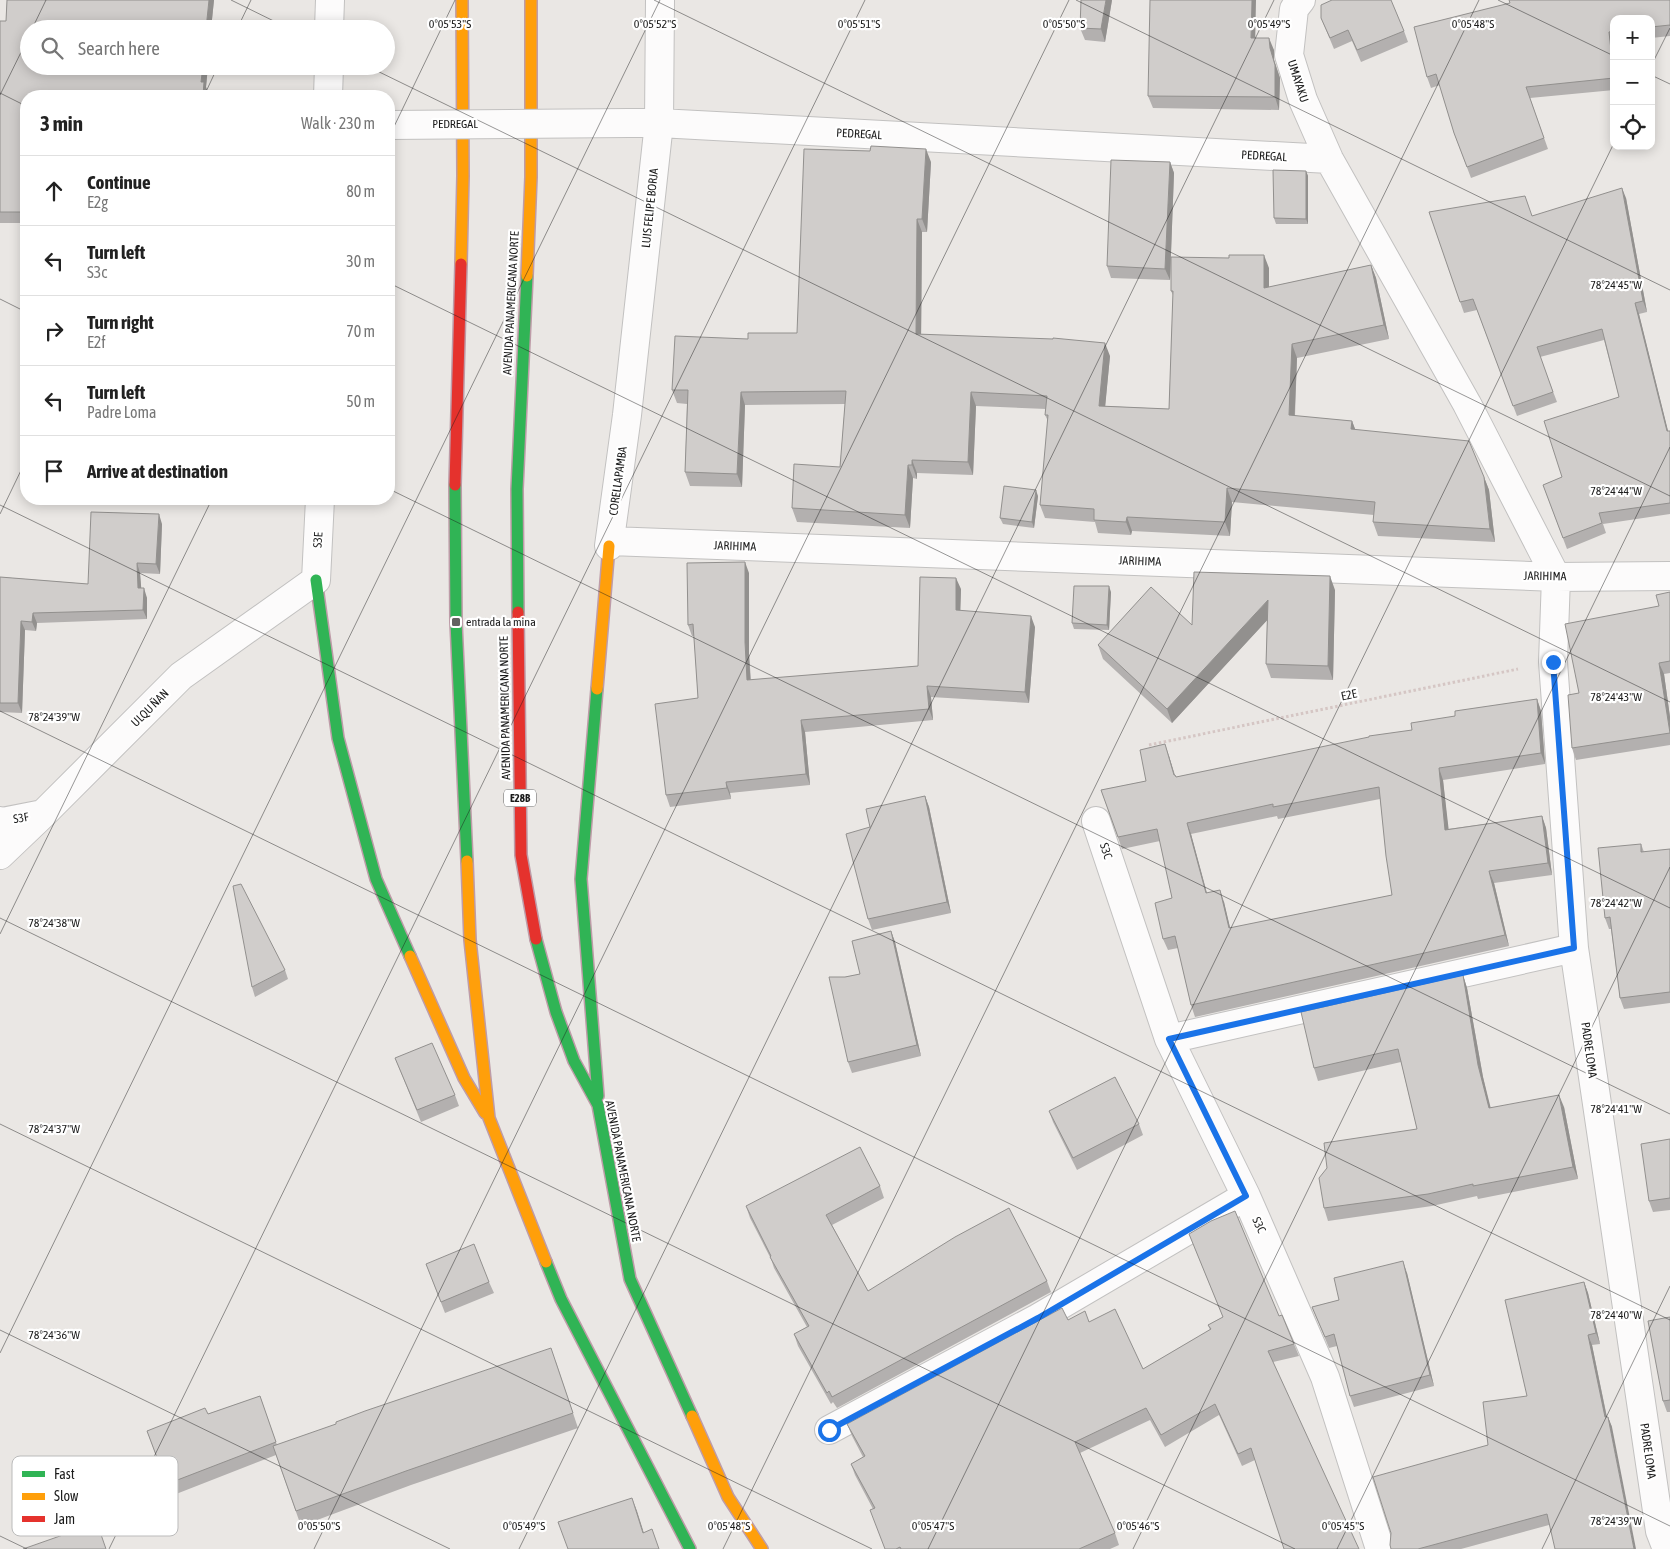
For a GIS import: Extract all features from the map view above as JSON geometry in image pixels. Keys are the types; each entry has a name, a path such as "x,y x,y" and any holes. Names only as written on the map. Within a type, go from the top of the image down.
{"highway":[{"path":"462,0 463,167 455,501 456,622 470,940 489,1118"},
{"name":"AVENIDA PANAMERICANA NORTE","path":"531,0 531,177 516,489 521,855 537,943 556,1012 574,1061 598,1105 630,1279 728,1497 762,1549"},
{"path":"598,1105 581,879 609,544"},
{"path":"316,580 338,738 376,879 464,1078 489,1118 561,1299 690,1549"}],"street":[{"path":"329,20 330,0"},
{"name":"LUIS FELIPE BORJA","path":"627,415 659,123 660,0"},
{"name":"UMAYAKU","path":"1301,0 1294,9 1289,55 1303,100 1329,159 1467,404 1556,577"},
{"path":"328,90 329,75"},
{"name":"PEDREGAL","path":"395,125 659,123 1329,159"},
{"name":"CORELLAPAMBA","path":"609,544 627,415"},
{"name":"S3E","path":"316,580 320,505"},
{"name":"JARIHIMA","path":"609,544 1556,577 1670,576"},
{"name":"PADRE LOMA","path":"1556,577 1553,662 1574,948 1660,1531 1667,1549"},
{"name":"ULQU ÑAN","path":"0,855 181,676 316,580"},
{"name":"S3F","path":"0,821 43,814"},
{"name":"S3C","path":"1096,820 1169,1039 1246,1196 1325,1377 1372,1547"},
{"path":"1169,1039 1574,948"},
{"path":"829,1430 1038,1318 1246,1196"}],"path":[{"name":"E2E","path":"1149,745 1553,662"}],"building":[{"path":"7,0 209,0 207,20 20,20 20,75 202,75 201,82 204,82 203,90 20,90 20,212 0,212 0,21 6,21"},
{"path":"1081,0 1106,0 1101,29 1080,28"},
{"path":"1150,0 1252,0 1251,38 1269,38 1275,65 1275,97 1148,96"},
{"path":"1332,0 1391,0 1404,31 1357,50 1348,30 1330,38 1321,18 1321,5"},
{"path":"1509,0 1670,0 1670,25 1655,27 1655,15 1610,15 1610,78 1526,87 1544,138 1467,167 1454,133 1436,74 1427,77 1414,27 1510,3"},
{"path":"871,146 926,149 922,219 917,219 916,334 1053,338 1105,343 1099,406 1169,409 1173,291 1171,291 1171,257 1229,258 1229,255 1264,255 1264,288 1371,265 1384,325 1292,344 1289,415 1352,421 1351,429 1469,441 1484,477 1490,529 1373,522 1375,502 1227,488 1225,522 1127,517 1126,522 1094,520 1094,509 1040,505 1048,415 1045,415 1047,396 971,392 968,462 912,460 912,465 908,465 905,515 792,508 794,464 840,467 846,391 741,392 737,474 685,472 688,390 672,390 675,336 748,339 748,333 797,333 804,149 870,151"},
{"path":"1111,160 1170,162 1165,269 1107,266"},
{"path":"1273,170 1306,171 1306,219 1274,218"},
{"path":"1622,188 1643,301 1635,303 1667,431 1670,431 1670,503 1599,513 1602,523 1563,538 1543,485 1562,477 1544,421 1619,397 1602,329 1537,347 1553,392 1513,406 1473,299 1460,302 1429,212 1525,196 1532,216"},
{"path":"1004,486 1036,490 1032,522 1000,518"},
{"path":"91,512 159,514 156,564 137,563 138,588 144,588 143,610 33,613 32,622 21,621 18,703 0,703 0,577 88,584"},
{"path":"745,562 747,680 918,666 920,577 956,578 956,610 1031,616 1025,692 927,686 929,709 801,720 806,774 726,782 727,788 666,795 655,704 698,698 693,624 688,625 687,563"},
{"path":"1194,572 1330,576 1328,666 1266,664 1268,600 1167,709 1098,645 1151,587 1192,625"},
{"path":"1074,586 1109,586 1107,625 1072,623"},
{"path":"1670,592 1670,661 1659,663 1670,733 1572,748 1568,695 1579,693 1565,624 1659,606 1656,595"},
{"path":"1537,699 1541,753 1439,768 1445,830 1542,816 1548,863 1489,871 1505,935 1191,1005 1175,936 1163,939 1155,903 1172,898 1157,829 1118,837 1101,790 1146,781 1140,750 1165,744 1176,777 1369,736 1412,730 1411,723 1455,716 1455,711","holes":["1379,787 1392,895 1229,928 1220,890 1206,893 1187,823 1273,804 1273,807"]},
{"path":"925,796 947,902 868,919 846,834 870,827 866,809"},
{"path":"1641,844 1641,852 1670,849 1670,992 1620,998 1610,917 1605,918 1598,848"},
{"path":"241,884 285,970 252,987 233,886"},
{"path":"891,931 917,1045 848,1062 829,977 845,977 860,974 852,941"},
{"path":"1463,975 1478,1065 1489,1108 1559,1095 1573,1167 1473,1186 1473,1184 1428,1194 1324,1208 1319,1178 1327,1168 1324,1143 1417,1129 1398,1049 1314,1068 1301,1012"},
{"path":"432,1043 455,1095 417,1110 395,1058"},
{"path":"1115,1077 1139,1124 1073,1158 1049,1111"},
{"path":"1670,1139 1670,1198 1649,1201 1641,1144"},
{"path":"860,1147 880,1186 826,1215 868,1291 955,1237 1009,1208 1047,1281 832,1397 829,1391 827,1393 794,1334 809,1326 770,1257 746,1206"},
{"path":"1235,1211 1279,1316 1282,1315 1294,1344 1268,1351 1359,1549 1284,1549 1251,1448 1238,1454 1215,1404 1161,1435 1146,1408 1075,1442 1115,1533 1079,1549 901,1549 900,1547 885,1549 870,1510 875,1508 851,1464 865,1456 847,1424 1062,1308 1068,1320 1085,1311 1089,1322 1115,1309 1143,1369 1211,1329 1208,1325 1223,1317 1189,1234 1211,1221"},
{"path":"474,1244 489,1282 441,1302 426,1264"},
{"path":"1403,1261 1430,1375 1350,1396 1334,1334 1325,1337 1312,1307 1339,1300 1334,1278"},
{"path":"1584,1282 1596,1333 1588,1335 1605,1417 1608,1417 1634,1549 1555,1549 1547,1514 1418,1549 1391,1549 1391,1533 1373,1477 1488,1445 1483,1402 1527,1396 1505,1300"},
{"path":"1670,1317 1670,1400 1663,1401 1648,1321"},
{"path":"551,1348 573,1413 296,1511 273,1446 336,1424 336,1422 365,1411"},
{"path":"260,1396 276,1442 178,1480 178,1456 156,1456 147,1431 205,1408 208,1414"},
{"path":"632,1498 643,1533 652,1529 659,1549 568,1549 558,1522"},
{"path":"60,1536 102,1536 106,1549 23,1549"}],"traffic: fast":[{"path":"518,612 517,489 527,276"},
{"path":"455,485 456,622 467,861"},
{"path":"316,580 338,738 376,879 410,956"},
{"path":"597,689 581,879 598,1096"},
{"path":"536,939 556,1012 574,1061 598,1105 630,1279 692,1416"},
{"path":"546,1262 561,1299 690,1549"}],"traffic: slow":[{"path":"461,264 463,176 462,0"},
{"path":"527,276 531,177 531,0"},
{"path":"597,689 609,546"},
{"path":"467,861 470,940 489,1118 546,1262"},
{"path":"410,956 464,1078 485,1113"},
{"path":"692,1416 728,1497 762,1549"}],"traffic: jam":[{"path":"455,485 461,264"},
{"path":"518,612 521,855 536,939"}],"place":[{"name":"entrada la mina","path":"456,622"}],"route":[{"path":"829,1430 1038,1318 1246,1196 1169,1039 1574,948 1553,662"}]}
